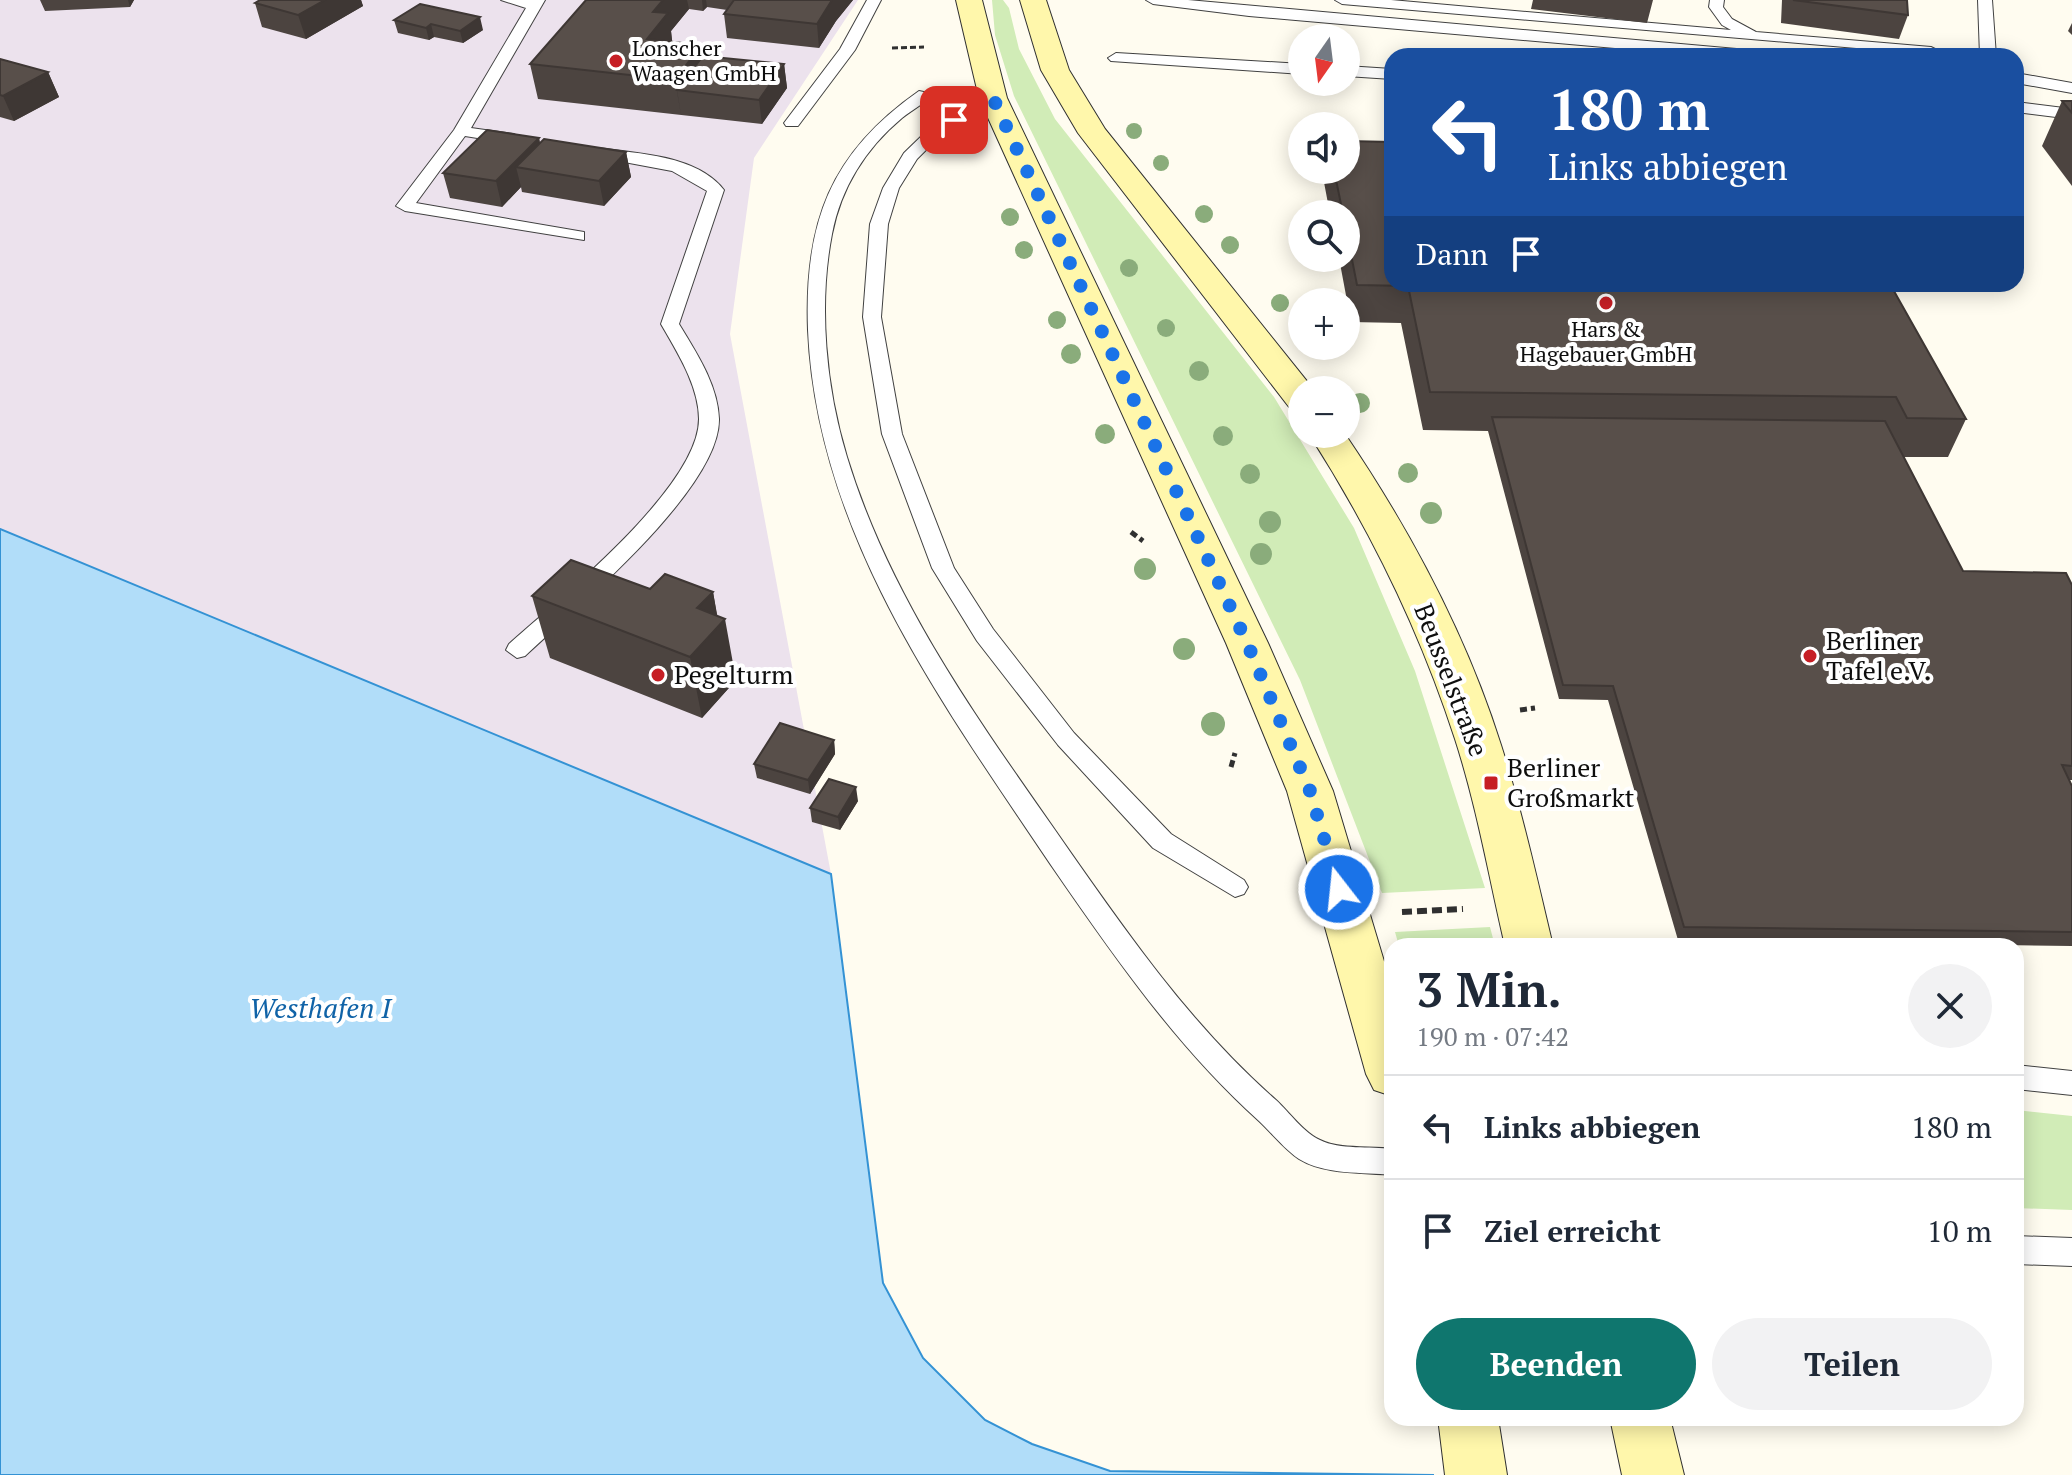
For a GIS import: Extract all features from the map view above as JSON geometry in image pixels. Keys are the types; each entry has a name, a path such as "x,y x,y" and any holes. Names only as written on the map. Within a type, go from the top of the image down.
{"main road":[{"path":"969,0 993,98 1247,643 1310,791 1384,1046"},
{"path":"1033,0 1063,86 1111,159 1288,379"},
{"name":"Beusselstraße","path":"1335,448 1407,568 1462,700 1491,783 1527,938"}],"lane":[{"path":"508,0 537,2 461,131 405,206 578,236"},
{"path":"792,123 847,50 874,0"},
{"path":"1153,0 1249,12 1666,48"},
{"path":"1342,0 1484,6 1891,48"},
{"path":"1717,0 1716,7 1727,22 1751,34"},
{"path":"1985,0 1988,48"},
{"path":"1116,58 1288,68"},
{"path":"1360,72 1384,73"},
{"path":"2036,81 2072,72"},
{"path":"2024,79 2072,88"},
{"path":"925,94 872,133 849,162 833,197 817,274 815,339 822,398 836,461 868,545 934,671 1121,946 1205,1051 1312,1151 1384,1161"},
{"path":"993,98 940,127 910,156 891,188 879,224 872,317 892,434 943,568 985,635 1066,739 1162,841 1235,887"},
{"path":"2024,108 2072,114"},
{"path":"461,131 534,143"},
{"path":"517,650 666,506 693,468 709,429 700,377 670,324 716,190 710,182 666,164 578,150"},
{"path":"2024,1078 2072,1083"},
{"path":"2024,1250 2072,1252"}],"path":[{"path":"902,48 924,47"},
{"path":"1520,710 1535,708"},
{"path":"1391,913 1469,908"}],"shaded area":[{"path":"0,0 858,0 754,158 730,334 831,874 883,1283 0,1354"}],"green space":[{"path":"992,0 1003,0 1009,8 1019,49 1055,119 1274,397 1288,420 1288,448 1305,448 1354,528 1415,671 1485,888 1382,893 1300,680 1014,96 995,35"},
{"path":"1490,927 1493,938 1397,938 1395,932"},
{"path":"2024,1111 2072,1116 2072,1210 2024,1208"}],"water":[{"name":"Westhafen I","path":"0,529 831,874 883,1283 923,1358 985,1420 1032,1444 1110,1471 1434,1475 0,1475"}],"building":[{"path":"260,0 325,0 298,15 255,3"},
{"path":"586,0 663,0 653,12 668,13 647,39 701,45 675,80 530,64"},
{"path":"734,0 832,0 817,24 724,14"},
{"path":"1793,0 1907,0 1908,15"},
{"path":"420,4 480,17 460,31 431,24 426,28 394,20"},
{"path":"703,56 784,64 759,100 677,90"},
{"path":"0,59 48,72 3,96 0,95"},
{"path":"2062,101 2072,101 2072,113"},
{"path":"487,130 539,138 496,181 443,173"},
{"path":"544,139 626,152 599,181 516,167"},
{"name":"Hars & Hagebauer GmbH","path":"1360,141 1384,142 1384,286 1357,285 1354,272 1360,272 1360,200 1340,200 1337,184 1360,184"},
{"name":"Hars & Hagebauer GmbH","path":"1409,292 1895,292 1966,419 1907,418 1896,397 1430,392"},
{"name":"Berliner Tafel e.V.","path":"1492,417 1885,421 1963,571 2066,573 2072,585 2072,766 2062,765 2072,786 2072,932 1684,927 1613,686 1563,685"},
{"path":"571,560 650,589 665,574 713,592 697,608 725,619 690,657 532,596"},
{"path":"780,723 834,740 808,780 754,764"},
{"path":"829,779 856,787 838,817 810,808"}],"place":[{"name":"Lonscher Waagen GmbH","path":"616,61"},
{"name":"Hars & Hagebauer GmbH","path":"1606,303"},
{"name":"Berliner Tafel e.V.","path":"1810,656"},
{"name":"Pegelturm","path":"658,675"},
{"name":"Berliner Großmarkt","path":"1491,783"}],"route":[{"path":"954,120 993,98 1247,643 1310,791 1339,889"}]}
